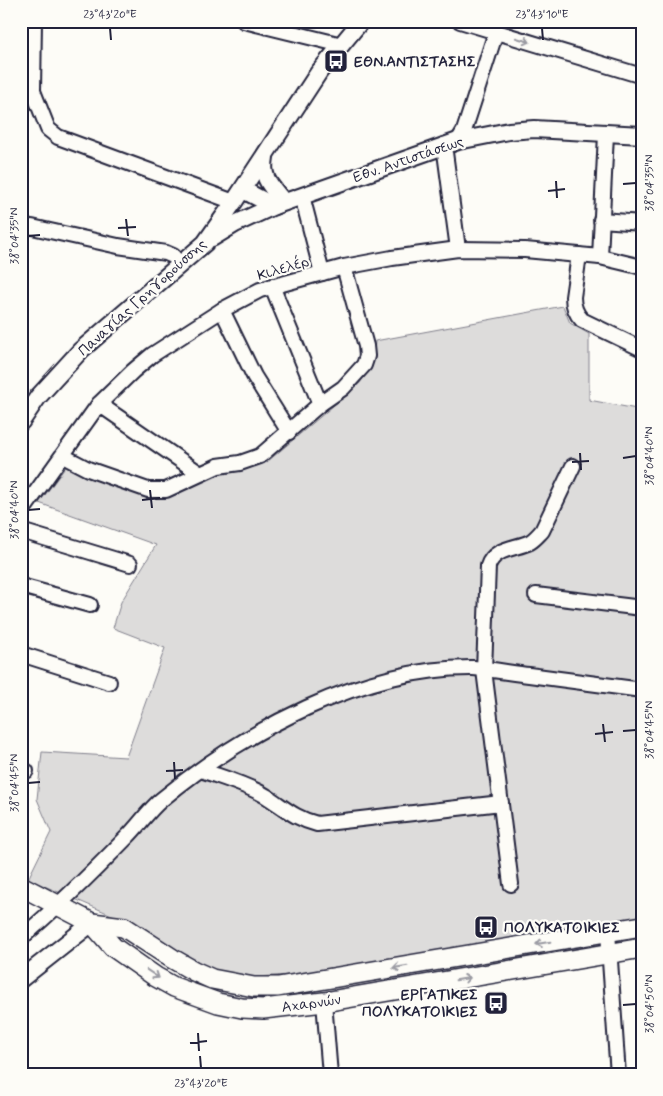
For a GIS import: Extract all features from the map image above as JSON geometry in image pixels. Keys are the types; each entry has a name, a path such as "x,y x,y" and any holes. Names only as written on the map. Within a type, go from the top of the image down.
{"main road":[{"name":"Αχαρνών","path":"21,886 92,923 124,928 194,971 240,985 265,988 642,926"},
{"name":"Αχαρνών","path":"92,923 112,947 174,987 218,1003 242,1008 263,1009 324,1002 642,948"}],"street":[{"path":"34,21 33,91 43,119 52,134 238,196 279,204"},
{"path":"244,21 342,45"},
{"name":"Παναγίας Γρηγορούσσης","path":"21,422 38,397 82,350 205,243 319,72 360,21"},
{"path":"460,21 642,76"},
{"path":"458,249 451,143 464,131 496,32"},
{"name":"Εθν. Αντιστάσεως","path":"205,243 236,224 279,204 451,143 534,129 642,135"},
{"path":"600,257 606,134"},
{"path":"266,154 263,168 266,181 279,204"},
{"path":"302,196 322,273"},
{"path":"602,220 642,224"},
{"path":"32,227 118,246 166,253 173,256 180,264"},
{"name":"Κιλελέρ","path":"21,513 99,404 133,371 152,355 222,310 260,290 344,267 458,249 525,250 600,257 642,266"},
{"path":"579,255 573,297 573,304 578,316 582,320 642,349"},
{"path":"63,456 88,469 148,490 166,490 179,485 199,473 218,466 240,463 260,456 320,404 343,388 364,365 367,356 366,346 344,267"},
{"path":"272,286 320,404"},
{"path":"222,310 254,376 289,432"},
{"path":"99,404 199,473"},
{"path":"511,884 484,670 488,566 490,560 496,554 529,542 542,531 573,466"},
{"path":"21,531 130,564"},
{"path":"21,586 90,605"},
{"path":"536,595 642,608"},
{"path":"21,654 109,682"},
{"path":"21,938 59,906 160,801 201,770 281,720 319,702 394,678 436,669 474,668 642,690"},
{"path":"201,770 244,785 266,796 302,820 317,824 501,803"},
{"path":"21,979 92,923"},
{"path":"608,932 618,1075"},
{"path":"324,1002 330,1075"}],"shaded area":[{"path":"563,306 570,323 589,334 589,400 642,410 642,598 637,617 642,618 642,917 368,964 290,975 239,978 200,970 126,921 28,879 51,832 37,799 42,752 126,757 165,648 113,628 121,602 156,545 39,503 67,465 141,496 172,496 214,474 241,471 267,462 360,383 373,363 375,341"}],"place":[{"name":"ΕΘΝ.ΑΝΤΙΣΤΑΣΗΣ","path":"336,61"},
{"name":"ΠΟΛΥΚΑΤΟΙΚΙΕΣ","path":"486,927"},
{"name":"ΕΡΓΑΤΙΚΕΣ ΠΟΛΥΚΑΤΟΙΚΙΕΣ","path":"496,1003"}]}
